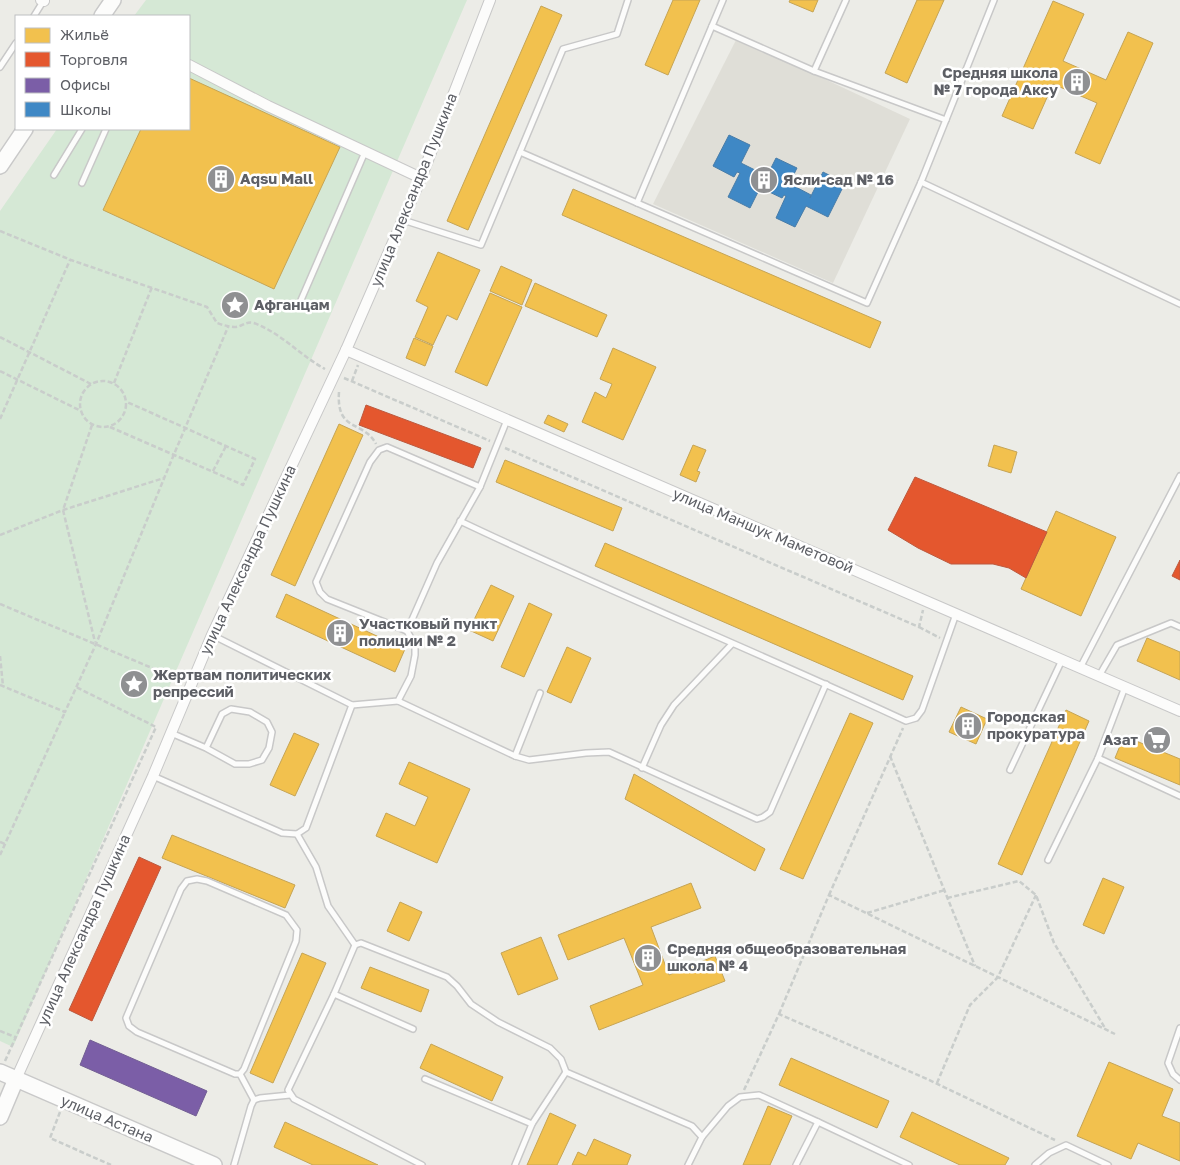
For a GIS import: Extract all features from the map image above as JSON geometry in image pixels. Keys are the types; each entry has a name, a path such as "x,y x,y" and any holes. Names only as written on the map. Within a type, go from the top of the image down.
{"street":[{"path":"103,15 113,0"},
{"name":"улица Александра Пушкина","path":"0,1117 153,776 212,635 337,375 346,350 421,178 490,0"},
{"path":"190,66 268,106 421,178"},
{"path":"0,166 25,130"},
{"name":"улица Маншук Маметовой","path":"346,350 1180,711"},
{"name":"улица Астана","path":"2,1067 16,1079 214,1165"}],"lane":[{"path":"35,15 43,0"},
{"path":"403,220 481,245 564,49 617,34 628,0"},
{"path":"637,203 723,0"},
{"path":"814,71 846,0"},
{"path":"520,152 867,302 921,182 994,0"},
{"path":"712,26 814,71 946,120"},
{"path":"0,68 15,45"},
{"path":"54,175 81,130"},
{"path":"82,183 106,130"},
{"path":"298,307 365,152"},
{"path":"921,182 1180,304"},
{"path":"407,631 437,563 480,487 507,420"},
{"path":"398,701 411,676 415,655 415,645 407,631 327,599 320,592 316,582 370,462 379,450 387,447 480,487"},
{"path":"1080,668 1180,476"},
{"path":"460,521 546,562 826,684 906,721 916,718 922,710 956,614"},
{"path":"1100,676 1117,645 1171,622 1180,627"},
{"path":"212,635 352,705 398,701 514,756 529,760 609,752 757,819 770,812 826,684"},
{"path":"642,768 661,724 674,705 732,644"},
{"path":"1010,770 1062,660"},
{"path":"1048,860 1098,758 1125,687"},
{"path":"514,756 540,692"},
{"path":"153,776 282,834 297,834 306,828 352,705"},
{"path":"171,733 206,748 235,764 248,764 262,760 269,748 272,732 267,722 250,712 231,709 222,714 206,748"},
{"path":"1098,758 1180,796"},
{"path":"297,834 316,866 328,906 355,944"},
{"path":"196,879 207,881 286,915 297,930 296,941 244,1069 240,1074 235,1074 137,1032 129,1026 126,1018 181,889 187,881 196,879"},
{"path":"355,944 361,943 447,977 472,1004 498,1022 550,1048 561,1059 566,1072 692,1126 702,1137"},
{"path":"355,944 334,994 288,1090 294,1099 422,1165"},
{"path":"334,994 413,1029"},
{"path":"1180,1028 1168,1063 1173,1074 1180,1080"},
{"path":"515,1165 532,1124 566,1072"},
{"path":"240,1074 254,1100"},
{"path":"426,1079 532,1124"},
{"path":"234,1165 254,1100 290,1095"},
{"path":"688,1165 702,1137 728,1106 740,1097 759,1095 909,1165"},
{"path":"796,1165 818,1122"},
{"path":"1035,1165 1048,1153 1066,1145 1108,1165"}],"path":[{"path":"0,231 71,260 207,307 217,323 228,327 238,327 246,322 253,323 284,340 316,365 352,382 919,628 947,642"},
{"path":"0,419 71,260"},
{"path":"114,383 152,287"},
{"path":"0,855 96,644 228,327"},
{"path":"0,337 91,384"},
{"path":"352,382 362,357"},
{"path":"0,371 80,411 92,425 101,428 110,427 119,421 125,413 127,402 123,391 114,383 102,380 91,384 84,391 80,400 80,411"},
{"path":"337,375 340,411 345,420 375,441 379,450"},
{"path":"110,427 243,485 255,459 127,402"},
{"path":"92,425 63,510 96,644"},
{"path":"213,472 226,446"},
{"path":"0,535 63,510 164,478"},
{"path":"919,628 925,601"},
{"path":"0,604 191,685"},
{"path":"0,656 1,686 65,712"},
{"path":"2,1067 156,727 76,687"},
{"path":"740,1097 779,1014 828,896 906,721"},
{"path":"890,756 975,966"},
{"path":"0,842 5,844"},
{"path":"948,898 1019,881 1036,895 1054,943 1105,1029"},
{"path":"865,913 945,890"},
{"path":"937,1083 970,1005 998,977 1036,895"},
{"path":"828,896 1115,1034"},
{"path":"779,1014 937,1083 1066,1145"},
{"path":"0,1031 15,1037"},
{"path":"64,1100 50,1138 111,1165"}],"shaded area":[{"path":"737,38 910,119 833,283 653,204"}],"green space":[{"path":"146,0 467,0 13,1047 0,1041 0,211 56,130 190,130 190,15 135,15"}],"building: Жильё":[{"path":"673,0 700,0 668,75 645,65"},
{"path":"790,0 818,0 813,12 789,2"},
{"path":"917,0 944,0 907,83 885,73"},
{"name":"Средняя школа № 7 города Аксу","path":"1053,1 1084,14 1063,61 1106,80 1128,32 1153,43 1100,164 1075,153 1097,103 1053,84 1033,129 1002,116"},
{"path":"541,6 562,15 468,230 447,221"},
{"name":"Аqsu Mall","path":"190,78 340,147 274,289 103,210 141,130 190,130"},
{"path":"573,189 881,322 870,348 562,215"},
{"path":"438,252 480,270 457,320 447,315 433,345 415,337 428,307 416,301"},
{"path":"501,266 532,280 522,305 490,291"},
{"path":"535,283 607,315 597,337 525,306"},
{"path":"490,293 522,307 487,386 455,372"},
{"path":"414,338 433,346 425,366 406,358"},
{"path":"613,348 656,367 623,440 582,422 595,392 606,398 612,384 600,379"},
{"path":"548,415 568,424 564,432 544,423"},
{"path":"339,424 363,435 295,586 271,575"},
{"path":"693,445 706,450 697,471 700,472 696,482 680,475"},
{"path":"994,445 1017,452 1011,473 988,466"},
{"path":"505,460 622,508 613,531 496,482"},
{"path":"1056,511 1116,537 1081,616 1021,589"},
{"path":"605,543 913,676 903,700 595,566"},
{"path":"491,585 514,596 493,641 469,630"},
{"name":"Участковый пункт полиции № 2","path":"286,594 405,649 395,672 276,617"},
{"path":"529,603 552,614 524,677 501,667"},
{"path":"1147,638 1180,652 1180,680 1137,661"},
{"path":"567,647 591,658 571,703 547,692"},
{"name":"Городская прокуратура","path":"961,707 987,719 976,744 949,732"},
{"path":"1066,710 1089,721 1022,875 998,864"},
{"path":"850,713 873,723 803,879 780,869"},
{"path":"294,733 319,744 295,796 270,785"},
{"path":"1124,736 1180,759 1180,785 1115,758"},
{"path":"409,762 470,789 437,863 376,836 386,813 415,826 428,797 399,784"},
{"path":"634,774 765,849 755,871 625,799"},
{"path":"172,835 295,885 285,908 162,858"},
{"path":"1103,878 1124,887 1104,934 1083,925"},
{"name":"Средняя общеобразовательная школа № 4","path":"691,883 701,908 651,927 669,975 715,956 725,981 599,1030 590,1006 643,985 624,938 568,960 558,935"},
{"path":"400,902 422,912 409,941 387,931"},
{"path":"541,937 558,979 518,995 501,953"},
{"path":"302,953 326,963 273,1083 250,1073"},
{"path":"370,967 429,990 421,1012 361,988"},
{"path":"431,1044 503,1077 492,1101 420,1068"},
{"path":"791,1058 889,1101 877,1128 779,1085"},
{"path":"1109,1062 1173,1089 1162,1116 1180,1123 1180,1161 1138,1143 1131,1159 1077,1136"},
{"path":"768,1106 792,1116 770,1165 743,1165"},
{"path":"912,1112 1009,1158 1005,1165 960,1165 900,1137"},
{"path":"550,1113 576,1125 557,1165 527,1165"},
{"path":"285,1122 378,1165 313,1165 274,1147"},
{"path":"594,1139 631,1155 627,1165 572,1165 578,1152 586,1156"}],"building: Торговля":[{"path":"366,405 481,448 473,468 359,425"},
{"path":"915,477 1047,532 1026,578 1009,568 993,564 951,564 918,548 888,530"},
{"path":"1180,560 1180,580 1172,576"},
{"path":"139,857 161,867 92,1021 69,1010"}],"building: Офисы":[{"path":"90,1040 207,1091 196,1116 80,1065"}],"building: Школы":[{"name":"Ясли-сад № 16","path":"729,135 750,145 741,163 767,176 776,158 797,168 788,186 791,188 792,185 811,195 810,198 823,172 845,183 828,217 806,206 795,227 776,218 786,196 784,195 782,198 761,188 762,184 750,208 728,197 740,173 737,172 734,177 713,166"}],"place":[{"name":"Средняя школа № 7 города Аксу","path":"1077,82"},
{"name":"Аqsu Mall","path":"221,179"},
{"name":"Ясли-сад № 16","path":"764,180"},
{"name":"Афганцам","path":"235,305"},
{"name":"Участковый пункт полиции № 2","path":"340,633"},
{"name":"Жертвам политических репрессий","path":"134,684"},
{"name":"Городская прокуратура","path":"968,726"},
{"name":"Азат","path":"1157,740"},
{"name":"Средняя общеобразовательная школа № 4","path":"648,958"}]}
